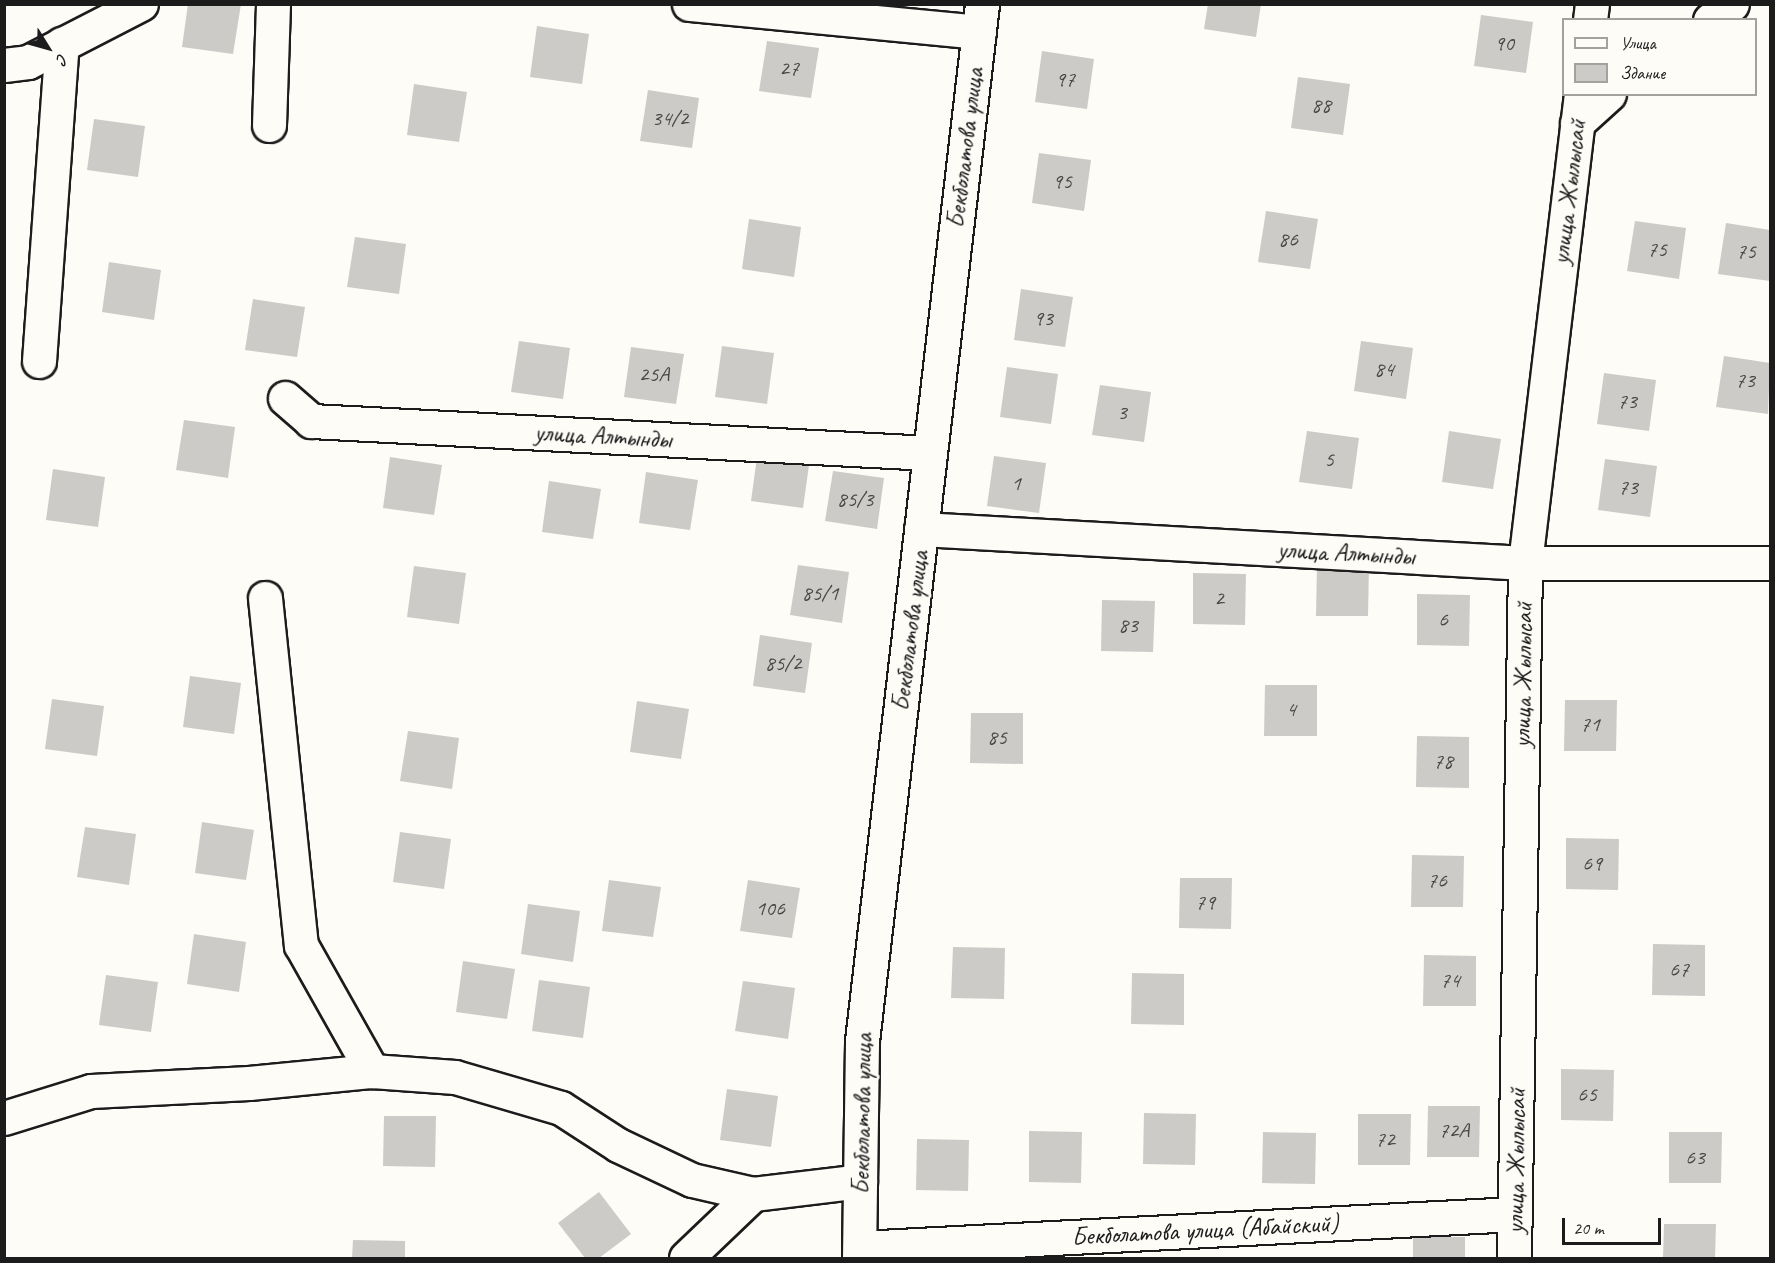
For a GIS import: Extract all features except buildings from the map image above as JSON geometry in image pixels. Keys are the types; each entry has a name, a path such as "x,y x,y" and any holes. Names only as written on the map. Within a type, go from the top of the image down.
{"street":[{"path":"4,65 28,62 141,4"},
{"path":"269,125 273,4"},
{"path":"689,4 980,18"},
{"path":"1713,18 1732,4"},
{"name":"Бекболатова улица","path":"859,1253 862,1041 980,18"},
{"path":"39,361 62,44"},
{"path":"1579,109 1605,96"},
{"name":"улица Жылысай","path":"1514,1258 1524,563 1579,109"},
{"name":"улица Алтынды","path":"285,398 311,421 930,453"},
{"name":"улица Алтынды","path":"921,529 1524,563 1770,562"},
{"path":"265,598 301,945 372,1071"},
{"path":"4,1118 91,1091 249,1083 372,1071 455,1077 561,1108 618,1145 692,1180 753,1194 860,1181"},
{"path":"686,1258 753,1194"},
{"name":"Бекболатова улица (Абайский)","path":"859,1253 1515,1214"}]}
